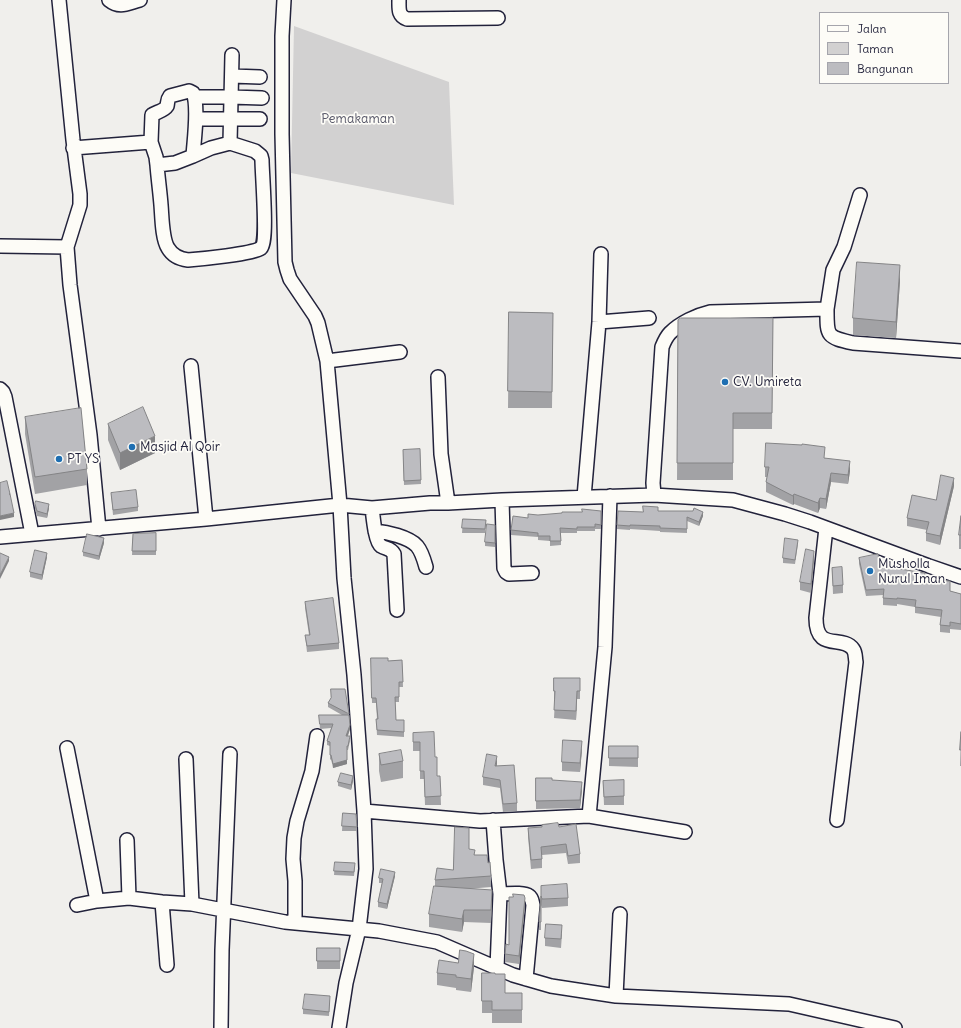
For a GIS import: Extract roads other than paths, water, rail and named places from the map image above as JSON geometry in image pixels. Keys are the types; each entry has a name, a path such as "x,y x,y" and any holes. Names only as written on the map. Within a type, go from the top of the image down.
{"street":[{"path":"59,0 73,148 80,194 80,205 67,247 71,292 90,435 99,528"},
{"path":"109,0 113,3 121,5 140,0"},
{"path":"284,0 282,36 282,134 285,262 290,279 315,316 318,323 327,361 364,811 366,869 359,929 346,983 339,1028"},
{"path":"399,0 399,12 402,17 407,19 498,18"},
{"path":"230,143 232,55"},
{"path":"232,76 260,77"},
{"path":"157,165 175,163 193,156 211,148 230,143 255,151 262,160 265,229 263,245 261,248 236,254 188,260 184,260 176,256 169,250 166,244 163,225 156,157 151,142 152,115 165,108 169,97 172,95 189,91 193,93 195,97 196,119 193,156"},
{"path":"195,97 262,98"},
{"path":"196,119 260,119"},
{"path":"73,148 151,142"},
{"path":"860,195 844,247 833,270 827,309 827,331 831,336 853,343 961,351"},
{"path":"0,246 67,247"},
{"path":"584,497 599,322 601,254"},
{"path":"654,495 653,483 662,347 670,333 691,319 701,314 710,312 827,309"},
{"path":"599,322 649,318"},
{"path":"327,361 400,352"},
{"path":"190,366 206,519"},
{"path":"438,377 441,454 448,503"},
{"path":"0,388 5,396 32,534"},
{"path":"0,538 340,506 372,508 430,503 654,495 733,500 785,514 961,577"},
{"path":"589,816 605,647 610,496"},
{"path":"502,500 505,571 509,574 532,573"},
{"path":"372,508 378,544 392,550 394,554 398,610"},
{"path":"826,528 816,625 817,630 823,638 850,646 855,654 856,662 837,820"},
{"path":"375,531 386,532 412,542 420,551 426,567"},
{"path":"295,923 295,881 293,859 294,838 297,821 312,771 317,736"},
{"path":"67,748 97,901"},
{"path":"221,1028 222,950 230,754"},
{"path":"186,759 192,904"},
{"path":"364,811 480,821 589,816 685,832"},
{"path":"493,820 500,894 497,968"},
{"path":"127,840 129,898"},
{"path":"500,894 526,894 529,896 533,905 526,979"},
{"path":"77,905 97,901 129,898 192,904 295,923 379,932 437,942 512,974 551,986 616,996 789,1004 895,1028"},
{"path":"162,902 167,965"},
{"path":"616,996 620,914"}],"place":[{"name":"CV. Umireta","path":"725,382"},
{"name":"Masjid Al Qoir","path":"132,447"},
{"name":"PT YS","path":"59,459"},
{"name":"Musholla Nurul Iman","path":"870,571"}],"park label":[{"name":"Pemakaman","path":"358,119"}]}
